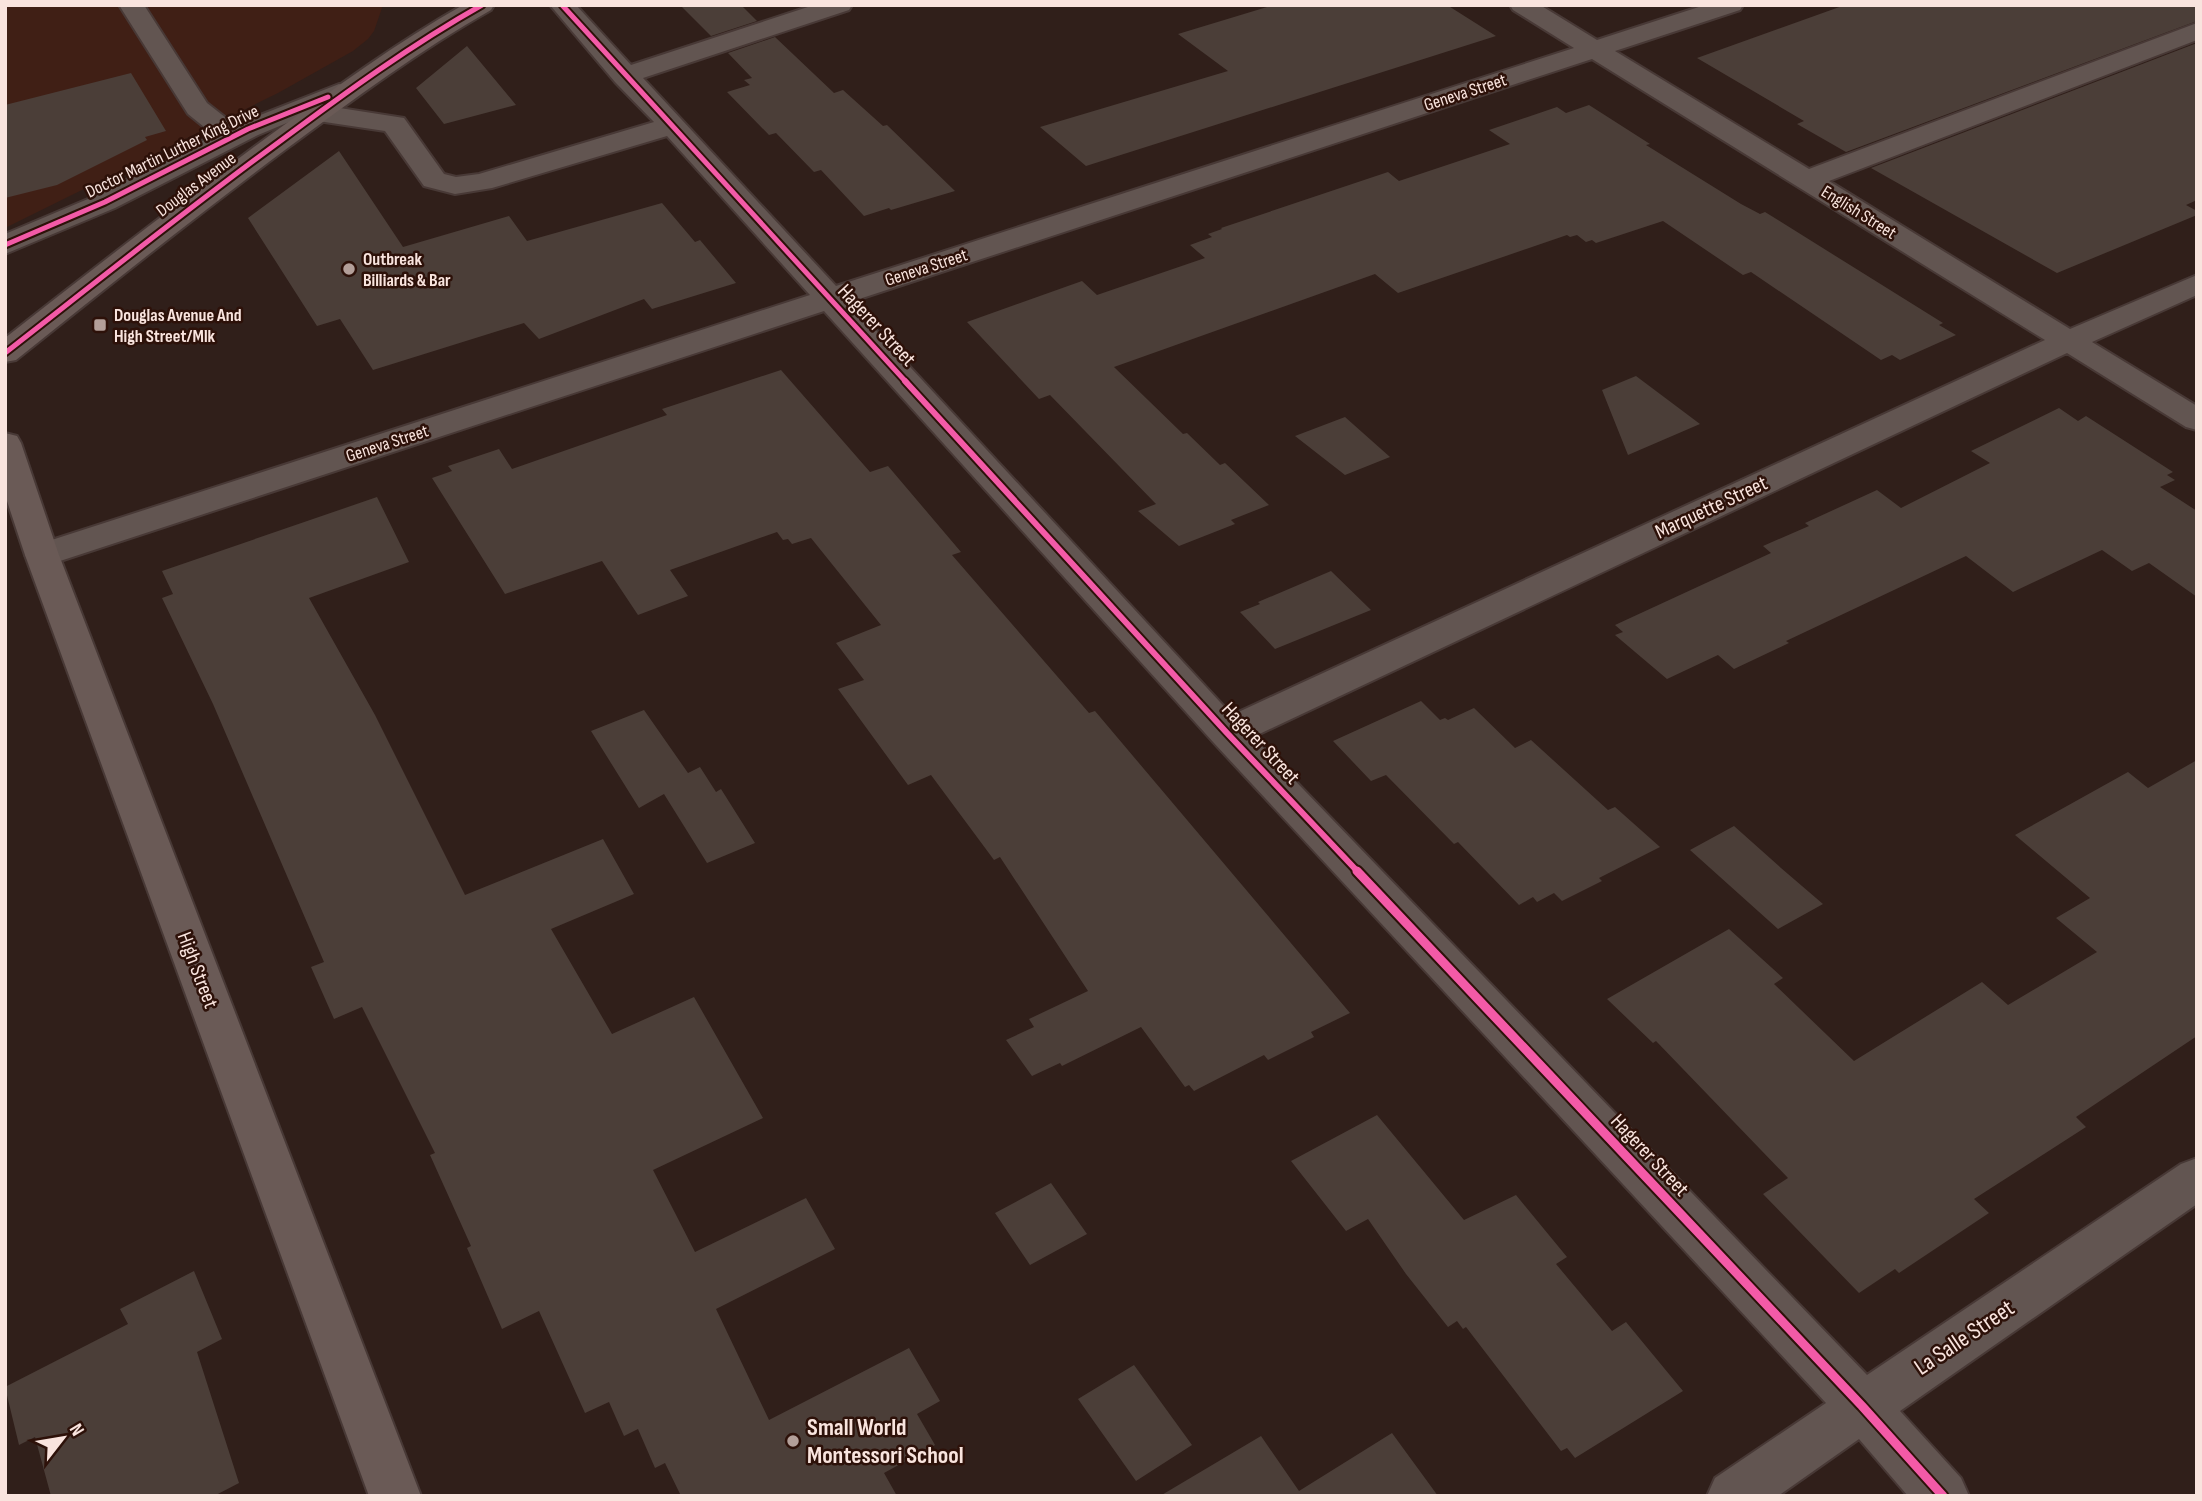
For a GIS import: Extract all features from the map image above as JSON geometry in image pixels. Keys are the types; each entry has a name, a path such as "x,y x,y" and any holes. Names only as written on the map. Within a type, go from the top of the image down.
{"main road":[{"name":"Douglas Avenue","path":"5,353 206,195 354,86 482,5"},
{"name":"High Street","path":"5,443 42,555 395,1496"}],"street":[{"path":"131,5 197,108 233,137"},
{"name":"Hagerer Street","path":"562,5 624,76 1227,733 1862,1406 1943,1496"},
{"path":"624,76 840,5"},
{"name":"English Street","path":"1522,5 2197,419"},
{"name":"Geneva Street","path":"42,555 1731,5"},
{"path":"1807,180 2197,31"},
{"name":"Doctor Martin Luther King Drive","path":"5,245 105,202 233,137 354,86"},
{"path":"318,113 394,124 434,180 455,186 482,182 671,126"},
{"name":"Marquette Street","path":"1227,733 2068,341 2197,284"},
{"name":"La Salle Street","path":"1733,1496 2197,1178"}],"shaded area":[{"path":"5,5 383,5 374,31 353,51 278,93 5,228"}],"building":[{"path":"680,5 741,5 757,21 711,36"},
{"path":"1274,5 1447,5 1496,36 1086,166 1040,127 1228,71 1178,34"},
{"path":"1845,5 2197,5 2197,21 1846,152 1797,124 1804,121 1697,58"},
{"path":"775,37 834,93 843,90 883,126 887,125 955,191 864,216 821,170 814,172 776,133 769,135 727,92 750,85 744,80 752,78 728,53"},
{"path":"2197,43 2197,200 2186,205 2197,211 2197,215 2057,273 1871,168"},
{"path":"467,46 516,105 444,124 416,88"},
{"path":"131,73 166,131 145,137 147,140 57,185 5,198 5,105"},
{"path":"1589,105 1650,144 1646,145 1741,204 1760,214 1765,212 1943,323 1939,325 1956,335 1900,360 1892,355 1881,360 1751,272 1743,275 1663,221 1596,243 1592,240 1586,242 1577,235 1567,235 1398,293 1375,274 1114,367 1183,434 1187,433 1220,465 1225,463 1269,505 1231,520 1235,524 1179,546 1138,511 1156,504 1050,395 1039,399 967,322 1082,281 1097,295 1205,258 1190,245 1212,237 1208,234 1221,228 1388,172 1399,181 1510,144 1489,130 1557,107 1566,113"},
{"path":"339,151 403,247 509,216 527,241 662,203 695,242 700,240 736,283 652,309 644,299 539,339 524,323 373,370 340,319 317,326 248,218"},
{"path":"781,370 870,472 888,466 961,552 952,555 1089,713 1095,711 1350,1013 1311,1032 1314,1037 1268,1060 1264,1055 1194,1091 1189,1085 1185,1087 1141,1027 1062,1066 1060,1063 1032,1076 1006,1040 1034,1027 1029,1019 1088,991 1000,857 994,860 931,775 908,785 838,689 864,680 836,643 881,625 811,538 792,544 788,539 783,540 777,532 670,570 688,596 638,615 602,561 505,594 432,478 452,471 448,466 499,449 512,469 667,415 662,409"},
{"path":"1636,376 1700,424 1628,455 1602,390"},
{"path":"2059,408 2078,421 2086,416 2173,472 2167,475 2175,480 2160,487 2197,511 2197,597 2149,563 2132,571 2102,550 2013,592 1966,556 1786,641 1789,643 1734,669 1718,655 1667,679 1615,635 1623,632 1615,625 1771,553 1763,546 1809,526 1805,523 1877,490 1901,508 1990,463 1971,451"},
{"path":"1345,417 1390,457 1345,475 1295,436"},
{"path":"377,497 409,562 309,598 375,715 465,895 603,839 634,894 551,929 612,1034 694,997 763,1118 653,1170 695,1252 806,1198 835,1249 716,1309 769,1420 909,1348 940,1401 917,1414 935,1445 884,1473 897,1496 681,1496 665,1463 655,1468 638,1429 624,1436 609,1402 585,1413 539,1311 502,1329 467,1248 471,1246 430,1155 435,1153 362,1007 334,1019 311,967 324,962 213,704 162,598 173,594 162,571"},
{"path":"1331,571 1371,610 1275,649 1240,612 1260,604 1258,602"},
{"path":"1421,701 1440,720 1448,720 1474,708 1515,748 1531,740 1608,810 1615,807 1660,847 1599,878 1602,881 1562,901 1554,893 1537,902 1533,897 1519,905 1458,842 1454,844 1386,775 1371,781 1333,741"},
{"path":"644,710 688,773 700,767 716,792 721,789 755,843 707,863 664,794 639,808 591,731"},
{"path":"2197,760 2197,1036 2076,1117 2086,1127 1974,1199 1989,1213 1899,1273 1895,1269 1859,1293 1763,1194 1788,1178 1656,1041 1653,1043 1607,999 1729,929 1783,978 1774,984 1854,1061 1982,982 2008,1005 2097,952 2056,918 2090,898 2015,835 2128,772 2148,788"},
{"path":"1734,826 1823,904 1778,929 1690,850"},
{"path":"1377,1115 1464,1220 1516,1195 1567,1257 1556,1264 1612,1331 1626,1322 1683,1391 1575,1458 1567,1448 1561,1451 1466,1327 1463,1329 1457,1321 1448,1327 1406,1274 1368,1219 1346,1231 1291,1161"},
{"path":"1051,1183 1087,1234 1030,1265 995,1213"},
{"path":"194,1271 222,1339 197,1352 239,1483 214,1496 51,1496 35,1437 19,1445 5,1387 128,1324 120,1309"},
{"path":"1134,1365 1192,1445 1136,1481 1078,1399"},
{"path":"1392,1433 1438,1496 1160,1496 1261,1436 1299,1491"}],"cycle path":[{"path":"5,353 184,213 338,98 409,49 482,5"},
{"path":"562,5 1227,733 1862,1406 1943,1496"},
{"path":"5,245 105,202 248,129 328,97"}],"place":[{"name":"Outbreak Billiards & Bar","path":"349,269"},
{"name":"Douglas Avenue And High Street/Mlk","path":"100,325"},
{"name":"Small World Montessori School","path":"793,1441"}]}
